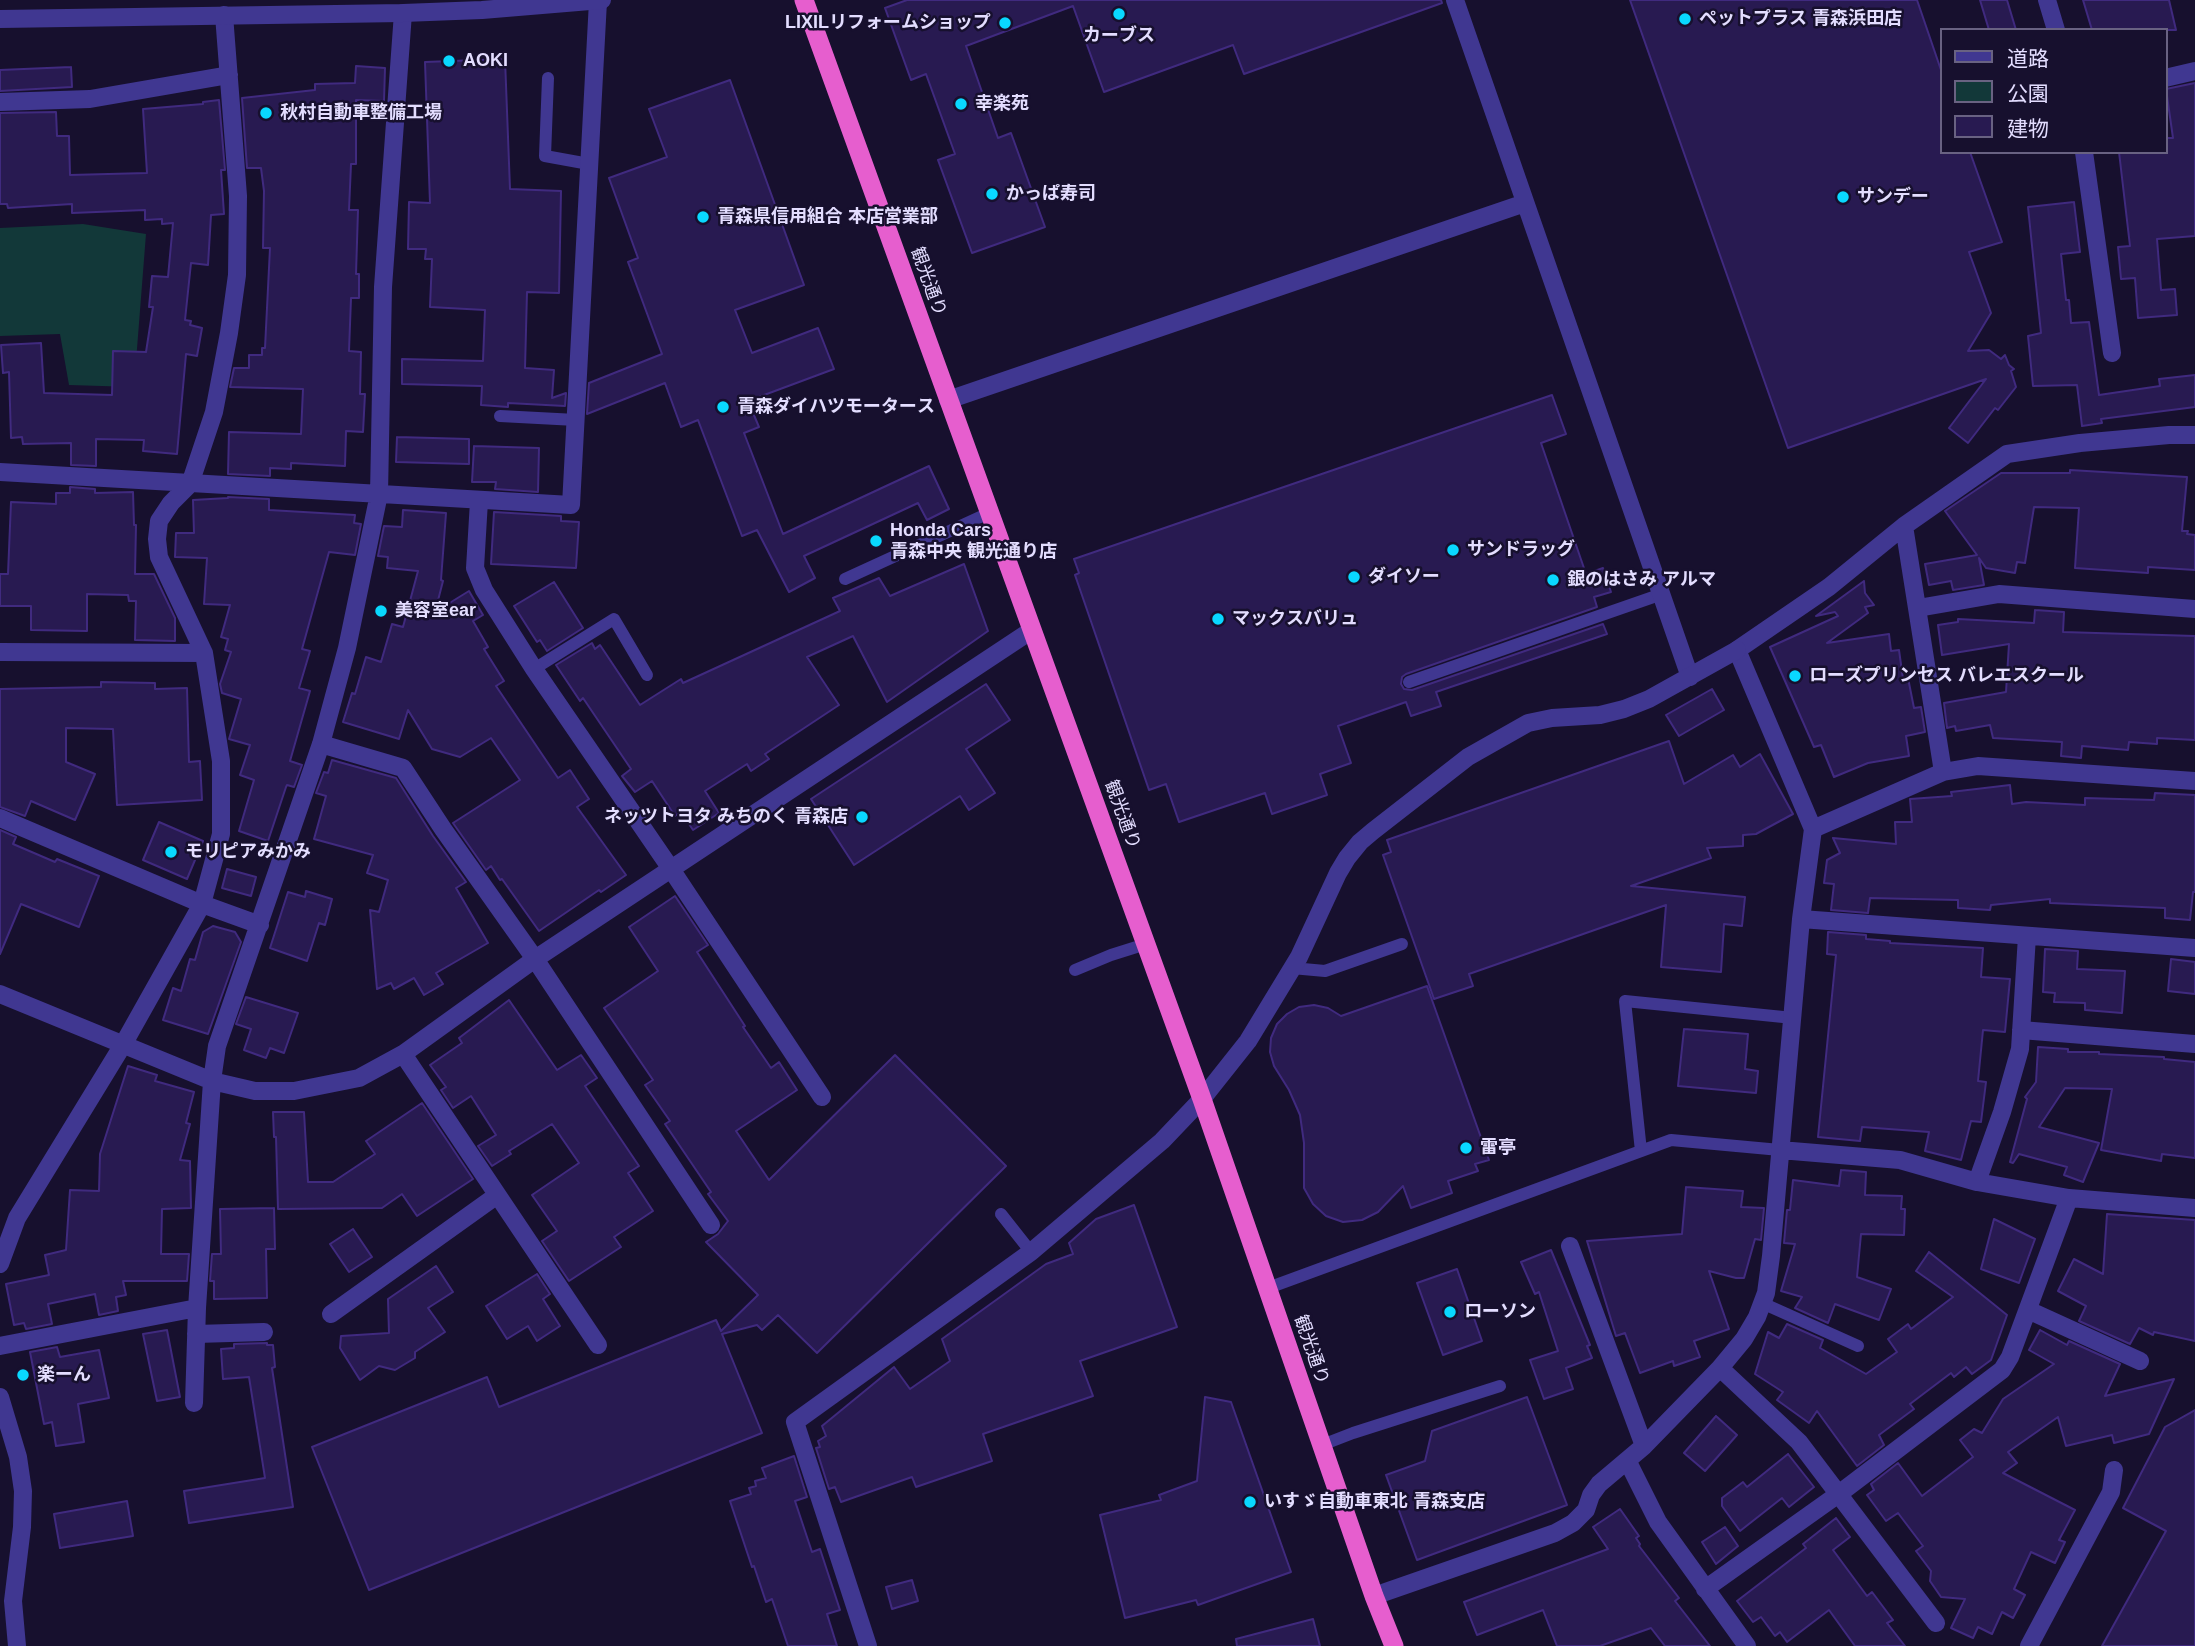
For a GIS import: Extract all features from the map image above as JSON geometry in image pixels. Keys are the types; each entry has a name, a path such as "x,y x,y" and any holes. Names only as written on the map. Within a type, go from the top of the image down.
{"highway":[{"name":"観光通り","path":"804,0 1202,1099 1374,1596 1394,1646"}],"street":[{"path":"0,19 224,15 379,7 403,13 482,10 600,0 571,505 0,472"},
{"path":"1455,0 1690,677"},
{"path":"2047,0 2055,28"},
{"path":"194,1403 197,1308 212,1081 217,1046 321,744 347,648 379,494 383,287 403,13"},
{"path":"0,1264 8,1215 124,1043 202,904 220,834 221,761 204,653 159,557 157,540 159,521 171,503 190,484 214,412 237,275 238,196 224,15"},
{"path":"2167,78 2195,71"},
{"path":"0,102 90,99 229,75"},
{"path":"2084,154 2112,353"},
{"path":"948,400 1525,203"},
{"path":"868,1646 795,1422 1031,1252 1162,1141 1202,1099 1248,1041 1292,968 1347,858 1360,842 1468,757 1528,723 1552,718 1600,715 1624,709 1649,699 1737,650 1829,587 1904,526 2007,454 2080,443 2195,435"},
{"path":"479,501 475,568 484,590 534,669 822,1097"},
{"path":"1904,526 1943,772"},
{"path":"1918,608 1999,594 2195,609"},
{"path":"0,994 212,1081 255,1091 294,1091 359,1078 403,1054 535,959 1032,630"},
{"path":"1374,1596 1573,1524 1586,1510 1591,1495 1599,1484 1644,1446 1720,1368 1744,1339 1757,1317 1766,1293 1771,1256 1801,919 1813,829 1737,650"},
{"path":"0,652 204,653"},
{"path":"321,744 403,768 535,959 711,1225"},
{"path":"1813,829 1943,772 1978,766 2195,782"},
{"path":"0,818 202,904 260,925"},
{"path":"1801,919 2195,948"},
{"path":"1977,1182 2020,1049 2027,936"},
{"path":"2021,1030 2195,1044"},
{"path":"403,1054 598,1345"},
{"path":"1780,1150 1900,1160 1977,1182 2068,1198 2195,1208"},
{"path":"331,1314 496,1196"},
{"path":"1705,1589 1840,1493 2002,1370 2010,1357 2068,1198"},
{"path":"1570,1246 1644,1446"},
{"path":"0,1346 197,1308"},
{"path":"2028,1310 2140,1361"},
{"path":"196,1334 264,1332"},
{"path":"1720,1368 1799,1441 1936,1623"},
{"path":"0,1397 18,1457 23,1491 22,1527 13,1601 17,1646"},
{"path":"1627,1460 1658,1522 1747,1646"},
{"path":"2029,1646 2111,1492 2115,1470"}],"lane":[{"path":"548,78 545,156 589,164"},
{"path":"500,416 576,420"},
{"path":"845,579 989,513"},
{"path":"1409,682 1661,594"},
{"path":"534,669 614,618 648,675"},
{"path":"1075,970 1146,944"},
{"path":"1292,968 1325,971 1402,944"},
{"path":"1641,1151 1625,1001 1793,1018"},
{"path":"1268,1288 1671,1140 1780,1150"},
{"path":"1001,1214 1031,1252"},
{"path":"1762,1303 1858,1346"},
{"path":"1322,1445 1500,1386"}],"green space":[{"path":"83,224 146,234 134,387 69,385 60,334 0,336 0,228"}],"building":[{"path":"907,0 1441,0 1442,3 1244,74 1233,45 1104,92 1073,6 966,46 998,138 1011,133 1045,227 972,253 938,160 955,154 926,74 911,80 885,8"},
{"name":"サンデー","path":"1630,0 1917,0 1940,67 1940,154 1971,154 2002,242 1969,252 1991,313 1968,351 1989,350 2001,359 2005,355 2014,369 2011,371 2016,387 1998,410 1995,408 1968,443 1949,428 1986,379 1788,448"},
{"path":"1980,0 2007,0 2015,28 1988,28"},
{"path":"2083,0 2169,0 2176,30 2167,28 2091,28"},
{"path":"505,59 510,189 561,191 559,293 527,292 525,368 554,370 552,398 566,393 565,406 508,403 508,407 481,405 482,386 402,384 402,359 483,361 485,310 430,307 432,259 425,259 426,249 408,249 409,202 430,203 425,62"},
{"path":"356,66 385,68 384,101 356,100 356,164 351,164 349,210 358,210 356,274 359,274 359,298 351,298 349,351 361,352 360,394 365,394 363,432 346,431 345,466 291,463 291,469 270,468 270,476 228,474 229,432 301,434 303,389 230,387 234,368 249,368 249,355 262,355 262,348 265,348 270,248 263,248 264,191 261,168 247,168 242,98 315,90 315,84 355,83"},
{"path":"71,67 72,87 0,91 0,70"},
{"path":"730,80 804,285 735,310 752,353 818,328 834,369 748,401 759,427 744,433 783,534 929,466 949,509 927,520 918,503 804,556 815,578 789,592 757,530 742,536 698,420 681,427 665,383 587,414 589,383 662,354 628,262 638,258 609,178 667,157 649,109"},
{"path":"2195,83 2195,236 2157,239 2161,290 2175,289 2177,315 2138,318 2135,278 2121,279 2118,247 2130,246 2119,154 2167,154 2167,138 2173,138 2167,89"},
{"path":"219,100 225,170 221,170 224,214 211,215 208,265 191,263 185,320 191,321 190,325 202,328 197,356 186,354 177,454 143,451 144,440 96,439 96,466 71,465 71,443 23,444 22,437 11,438 9,372 3,373 1,345 41,343 44,393 112,395 113,351 146,352 153,307 149,307 152,276 168,277 173,223 162,224 162,219 145,220 145,210 72,213 72,204 8,208 7,204 0,204 0,113 56,112 57,136 69,136 70,175 147,173 143,109"},
{"path":"2074,202 2080,252 2061,254 2066,300 2069,300 2071,323 2089,322 2099,395 2160,386 2159,379 2195,375 2195,407 2101,419 2102,423 2082,426 2077,385 2033,386 2028,336 2041,333 2028,207"},
{"path":"1552,395 1566,434 1541,443 1586,574 1603,568 1611,592 1594,597 1597,607 1406,674 1402,677 1401,684 1404,689 1412,690 1603,624 1607,634 1436,692 1441,706 1411,716 1406,702 1338,726 1351,763 1320,774 1327,795 1272,814 1265,793 1179,822 1166,784 1149,790 1075,575 1079,573 1074,559"},
{"path":"397,437 469,439 469,464 396,462"},
{"path":"474,446 539,448 538,492 495,489 496,482 472,482"},
{"path":"2070,470 2187,477 2182,531 2195,535 2195,570 2148,567 2148,573 2075,568 2079,508 2034,507 2025,563 2017,562 2015,573 1986,568 1979,558 1984,585 1953,590 1951,581 1929,585 1925,564 1977,555 1945,511 2001,473 2070,473"},
{"path":"70,487 95,489 95,493 133,492 136,525 135,574 154,574 175,618 175,641 135,640 136,601 129,601 128,595 87,594 87,631 31,630 31,606 0,606 0,574 8,574 11,502 56,504 56,493 70,493"},
{"path":"228,497 269,499 269,510 355,515 354,523 361,524 355,555 329,552 302,649 310,651 299,688 310,691 290,761 302,765 294,787 286,787 268,841 239,831 254,780 240,775 250,745 229,739 241,699 222,693 220,684 231,652 225,650 228,639 221,637 230,605 204,604 207,558 175,557 176,533 194,533 193,500"},
{"path":"403,510 446,513 443,581 435,612 469,591 483,615 473,621 488,647 484,649 504,681 496,686 558,778 570,770 589,799 577,807 626,875 539,931 491,866 486,870 453,823 520,780 491,738 460,757 432,749 408,710 399,739 343,722 366,657 381,662 392,624 403,627 418,571 387,568 388,557 378,556 384,526 402,527"},
{"path":"494,512 561,516 561,521 579,522 576,568 491,564"},
{"path":"964,564 988,631 887,702 853,636 807,657 839,705 765,754 769,759 751,771 747,764 705,791 719,813 693,830 681,812 675,816 652,781 635,792 622,776 631,769 583,698 580,701 556,665 592,643 595,649 600,645 640,705 681,679 683,683 840,611 833,598 879,578 890,596"},
{"path":"1864,581 1865,593 1874,605 1865,607 1868,613 1827,643 1889,634 1891,651 1899,650 1903,679 1908,678 1914,708 1921,707 1925,732 1906,736 1909,756 1868,763 1834,777 1821,745 1814,747 1770,647 1838,616 1835,612 1816,616"},
{"path":"554,582 583,628 547,651 540,640 537,642 514,606"},
{"path":"2035,610 2064,612 2063,632 2195,636 2195,740 2157,738 2157,744 2129,742 2128,750 2082,746 2081,758 2061,756 2062,742 1993,738 1990,725 1956,731 1955,726 1947,728 1944,703 2006,692 2009,644 1942,655 1938,625 1958,622 1958,619 2034,623"},
{"path":"101,682 155,683 155,689 187,688 189,762 200,761 202,800 117,805 113,729 66,728 66,762 95,774 75,820 31,801 25,816 0,807 0,689 101,687"},
{"path":"986,684 1010,720 966,749 995,793 969,810 960,796 854,865 811,799"},
{"path":"1712,689 1724,710 1679,736 1666,715"},
{"path":"1669,741 1684,784 1733,755 1740,767 1760,754 1793,814 1756,834 1743,835 1743,846 1707,848 1711,858 1631,886 1745,897 1742,926 1724,924 1721,972 1661,967 1666,905 1469,974 1473,986 1434,999 1383,855 1391,852 1387,840"},
{"path":"332,760 396,778 466,882 456,888 488,943 436,973 443,984 424,995 414,978 394,989 391,983 377,989 370,910 379,912 388,880 367,873 373,855 314,839 326,796 316,793"},
{"path":"2010,785 2012,804 2026,802 2085,805 2085,798 2154,800 2155,793 2195,795 2195,892 2190,920 2165,918 2165,908 2050,903 2050,899 1991,905 1990,910 1958,908 1958,900 1870,898 1868,913 1831,910 1834,884 1824,883 1827,860 1840,853 1833,838 1896,844 1895,822 1912,822 1910,799 1952,796 1951,792"},
{"path":"159,822 203,841 187,879 143,860"},
{"path":"0,830 16,837 13,844 55,862 57,859 99,876 79,927 21,904 0,954"},
{"path":"227,869 256,877 251,896 222,888"},
{"path":"306,891 332,899 325,925 319,923 307,961 270,948 288,892 305,897"},
{"path":"675,896 708,945 697,952 745,1026 743,1027 771,1068 779,1062 797,1090 736,1131 769,1180 895,1055 1006,1166 817,1353 778,1315 762,1330 757,1325 722,1334 762,1433 369,1590 312,1447 487,1377 499,1407 716,1320 721,1331 758,1295 706,1242 718,1234 728,1221 665,1124 670,1121 645,1085 653,1080 604,1008 658,971 629,927"},
{"path":"213,926 235,932 241,942 208,1034 163,1020 173,988 181,991 190,959 195,960 203,932"},
{"path":"1828,932 1866,935 1866,939 1890,943 1983,948 1981,977 2010,979 2005,1032 1983,1030 1978,1081 1986,1082 1981,1122 1971,1121 1961,1160 1925,1151 1929,1132 1862,1127 1860,1141 1818,1137 1836,955 1827,954"},
{"path":"2045,949 2078,951 2077,969 2125,971 2122,1013 2085,1010 2085,1003 2054,1002 2055,993 2043,992"},
{"path":"2171,959 2195,962 2195,994 2168,991"},
{"path":"1427,986 1489,1160 1475,1164 1478,1171 1448,1181 1452,1193 1411,1208 1403,1186 1378,1212 1362,1220 1343,1222 1326,1216 1313,1204 1304,1188 1304,1143 1300,1115 1274,1066 1270,1052 1271,1038 1277,1024 1299,1007 1314,1005 1328,1008 1341,1016"},
{"path":"246,997 298,1013 284,1053 270,1048 266,1058 244,1050 251,1029 236,1024"},
{"path":"509,1000 557,1070 581,1055 597,1078 585,1086 639,1166 628,1173 653,1211 614,1237 621,1247 569,1281 542,1241 557,1231 532,1195 579,1163 552,1124 509,1151 511,1154 492,1166 478,1146 496,1135 471,1096 453,1108 441,1090 446,1087 430,1065 462,1043 459,1038"},
{"path":"1684,1029 1748,1034 1745,1069 1758,1071 1756,1093 1678,1086"},
{"path":"2038,1047 2068,1049 2068,1052 2164,1057 2195,1062 2195,1158 2162,1154 2161,1161 2101,1150 2112,1089 2065,1088 2039,1127 2099,1143 2083,1182 2064,1175 2067,1167 2019,1154 2013,1163 2010,1162 2027,1099 2025,1097 2036,1082"},
{"path":"128,1066 157,1075 155,1081 194,1092 186,1123 190,1124 180,1160 190,1161 191,1208 162,1209 161,1254 189,1254 187,1281 123,1281 126,1295 116,1297 118,1311 99,1315 95,1294 48,1304 52,1324 26,1329 24,1323 14,1325 6,1284 49,1275 45,1255 66,1250 70,1190 99,1191 100,1154"},
{"path":"422,1103 473,1179 417,1216 402,1194 382,1208 278,1209 273,1112 304,1112 308,1182 333,1182 375,1154 366,1141"},
{"path":"1841,1170 1866,1172 1865,1195 1902,1196 1901,1209 1905,1209 1904,1235 1861,1234 1857,1277 1891,1289 1879,1320 1835,1304 1828,1323 1795,1308 1802,1297 1781,1291 1795,1244 1784,1243 1793,1180 1839,1186"},
{"path":"1686,1187 1743,1191 1741,1207 1764,1208 1761,1240 1755,1239 1744,1278 1709,1271 1729,1329 1694,1341 1700,1357 1674,1366 1673,1361 1640,1373 1625,1333 1616,1336 1587,1241 1682,1234"},
{"path":"1134,1205 1177,1327 1080,1361 1093,1396 983,1434 992,1461 916,1487 912,1477 841,1502 835,1487 829,1489 816,1448 820,1447 818,1441 826,1436 822,1426 894,1367 910,1389 950,1361 942,1339 1046,1264 1073,1254 1069,1243 1096,1219"},
{"path":"274,1208 275,1249 266,1249 267,1298 214,1299 214,1281 210,1281 212,1254 221,1254 220,1209"},
{"path":"2107,1214 2195,1220 2195,1341 2154,1332 2153,1335 2139,1328 2130,1344 2079,1321 2086,1306 2058,1291 2074,1259 2103,1274"},
{"path":"1994,1219 2035,1239 2019,1283 1981,1269"},
{"path":"353,1229 372,1257 349,1272 330,1244"},
{"path":"1551,1250 1590,1345 1587,1346 1592,1358 1566,1368 1573,1389 1544,1399 1530,1360 1558,1351 1539,1292 1535,1294 1521,1262"},
{"path":"1929,1252 2007,1315 1991,1360 1972,1374 1966,1367 1954,1377 1951,1373 1910,1404 1914,1409 1879,1435 1884,1445 1857,1466 1817,1411 1809,1423 1777,1400 1783,1392 1755,1374 1768,1332 1779,1338 1787,1324 1823,1340 1820,1348 1866,1374 1897,1352 1888,1339 1908,1324 1911,1329 1953,1297 1916,1271"},
{"path":"436,1266 453,1292 428,1308 445,1332 415,1352 415,1358 395,1370 379,1366 360,1380 340,1348 341,1336 389,1333 388,1299"},
{"name":"ローソン","path":"1457,1269 1482,1341 1443,1355 1417,1283"},
{"path":"537,1274 550,1294 543,1299 560,1326 537,1341 528,1326 507,1339 486,1306"},
{"path":"167,1330 180,1397 157,1401 143,1334"},
{"path":"2040,1330 2067,1345 2069,1341 2120,1364 2105,1396 2174,1379 2149,1434 2114,1443 2112,1435 2066,1446 2058,1417 2008,1452 2017,1463 2003,1473 2075,1510 2059,1540 2065,1542 2055,1563 2031,1552 2014,1589 2025,1595 2013,1618 2002,1612 1992,1634 1978,1627 1973,1638 1951,1628 1965,1599 1941,1597 1930,1581 1931,1571 1916,1551 1923,1546 1898,1513 1886,1521 1867,1495 1874,1490 1871,1484 1898,1463 1922,1496 1973,1457 1960,1440 1974,1429 1982,1433 2003,1399 2054,1364 2029,1350"},
{"path":"234,1344 273,1345 275,1367 272,1368 293,1507 189,1523 184,1491 265,1478 249,1377 223,1379 221,1349 234,1348"},
{"path":"57,1347 60,1357 99,1350 109,1398 78,1404 84,1442 56,1446 52,1422 44,1424 30,1352"},
{"path":"1205,1397 1231,1402 1291,1572 1198,1605 1196,1600 1125,1618 1100,1515 1161,1500 1159,1495 1197,1481"},
{"path":"1527,1397 1567,1505 1417,1560 1386,1475 1425,1461 1432,1431"},
{"path":"2195,1410 2195,1646 2102,1646 2166,1531 2123,1508 2165,1427"},
{"path":"1716,1416 1737,1435 1705,1471 1684,1453"},
{"path":"1788,1454 1814,1487 1789,1507 1782,1498 1740,1531 1722,1506 1722,1498 1743,1482 1747,1487"},
{"path":"794,1456 807,1497 795,1501 812,1552 820,1549 840,1610 827,1614 837,1646 788,1646 772,1599 766,1602 754,1566 752,1567 730,1501 751,1494 749,1488 756,1486 755,1481 766,1478 762,1468"},
{"path":"127,1501 133,1536 60,1548 54,1514"},
{"path":"1620,1509 1639,1536 1636,1538 1639,1546 1679,1598 1675,1601 1710,1646 1665,1646 1651,1628 1600,1646 1557,1646 1543,1610 1477,1635 1464,1602 1608,1549 1593,1527"},
{"path":"1836,1518 1850,1537 1833,1550 1867,1596 1872,1592 1893,1620 1887,1623 1905,1646 1855,1646 1829,1610 1787,1642 1780,1632 1775,1636 1761,1617 1753,1622 1737,1601 1806,1548 1803,1544"},
{"path":"1725,1527 1738,1546 1716,1564 1702,1542"},
{"path":"912,1580 918,1601 892,1609 886,1587"},
{"path":"1313,1619 1320,1646 1237,1646 1236,1639"}],"place":[{"name":"カーブス","path":"1119,14"},
{"name":"ペットプラス 青森浜田店","path":"1685,19"},
{"name":"LIXILリフォームショップ","path":"1005,23"},
{"name":"AOKI","path":"449,61"},
{"name":"幸楽苑","path":"961,104"},
{"name":"秋村自動車整備工場","path":"266,113"},
{"name":"かっぱ寿司","path":"992,194"},
{"name":"サンデー","path":"1843,197"},
{"name":"青森県信用組合 本店営業部","path":"703,217"},
{"name":"青森ダイハツモータース","path":"723,407"},
{"name":"Honda Cars 青森中央 観光通り店","path":"876,541"},
{"name":"サンドラッグ","path":"1453,550"},
{"name":"ダイソー","path":"1354,577"},
{"name":"銀のはさみ アルマ","path":"1553,580"},
{"name":"美容室ear","path":"381,611"},
{"name":"マックスバリュ","path":"1218,619"},
{"name":"ローズプリンセス バレエスクール","path":"1795,676"},
{"name":"ネッツトヨタ みちのく 青森店","path":"862,817"},
{"name":"モリピアみかみ","path":"171,852"},
{"name":"雷亭","path":"1466,1148"},
{"name":"ローソン","path":"1450,1312"},
{"name":"楽ーん","path":"23,1375"},
{"name":"いすゞ自動車東北 青森支店","path":"1250,1502"}]}
